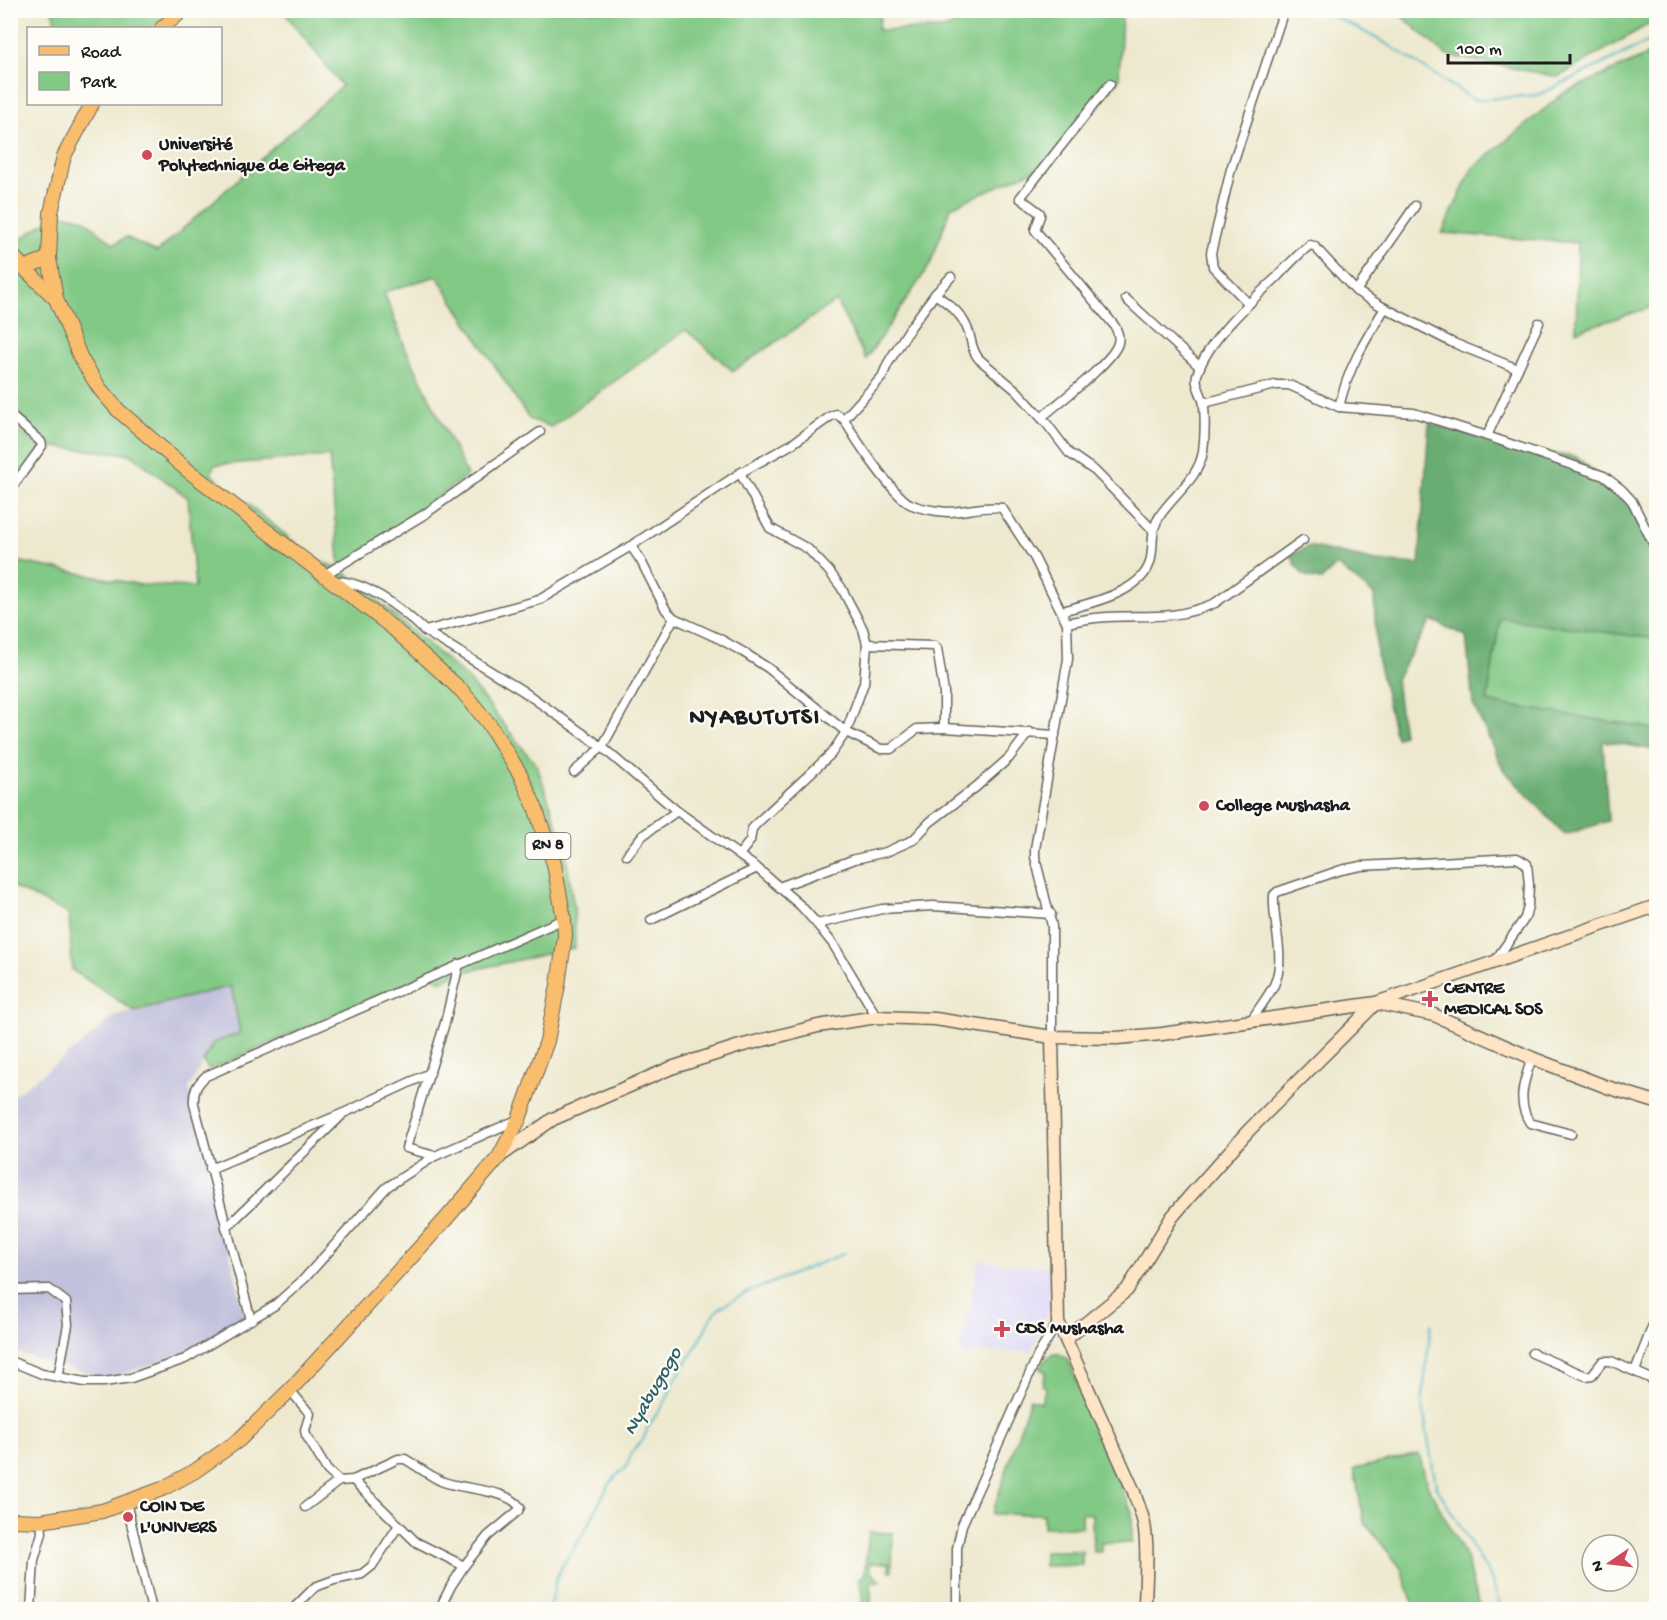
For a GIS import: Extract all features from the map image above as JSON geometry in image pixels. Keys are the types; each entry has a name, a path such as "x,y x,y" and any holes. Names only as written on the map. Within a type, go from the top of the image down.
{"main road":[{"path":"163,27 183,10"},
{"name":"RN 8","path":"10,1520 41,1521 102,1511 162,1489 195,1471 239,1440 290,1390 423,1245 499,1157 519,1119 547,1041 565,935 554,864 535,807 520,774 489,724 462,691 393,628 186,469 118,410 100,389 81,359 56,299 49,258 51,213 64,156 91,105"},
{"path":"10,253 56,299"},
{"path":"24,268 49,258"}],"street":[{"path":"1249,304 1213,267 1212,253 1232,169 1284,10"},
{"path":"1041,417 1109,358 1119,339 1114,325 1035,230 1040,213 1020,198 1110,84"},
{"path":"1356,291 1415,206"},
{"path":"1062,611 1104,598 1135,583 1149,567 1152,529 1160,515 1200,464 1203,448 1204,403 1196,378 1206,355 1249,304 1310,245 1314,246 1356,291 1451,342 1518,369"},
{"path":"844,419 882,377 910,328 935,294 951,277"},
{"path":"935,294 960,314 968,330 974,353 979,359 1017,391 1069,453 1095,471 1152,529"},
{"path":"1126,298 1200,367"},
{"path":"1339,407 1349,372 1358,352 1385,308"},
{"path":"1487,436 1539,323"},
{"path":"1204,403 1275,385 1289,385 1339,407 1414,413 1487,436 1604,476 1622,489 1632,501 1656,549"},
{"path":"425,631 538,600 631,546 740,473 792,444 836,414 844,419 877,469 905,500 912,504 947,512 1002,508 1034,557 1067,623 1068,659 1035,849 1035,857 1051,914 1058,1322 1134,1492 1144,1525 1145,1610"},
{"path":"10,415 41,442 42,446 10,490"},
{"path":"328,578 540,432"},
{"path":"739,855 750,841 752,829 757,823 831,754 846,732 864,683 867,644 863,629 841,587 808,549 770,528 740,473"},
{"path":"1067,623 1094,618 1163,617 1201,609 1215,603 1303,540"},
{"path":"631,546 666,610 674,618 720,639 768,668 846,732 881,749 891,748 917,729 944,728 1055,735"},
{"path":"328,578 349,582 369,590 409,616 425,631 523,691 602,747 676,811 757,868 817,924 833,944 877,1017"},
{"path":"574,772 602,747 674,618"},
{"path":"867,644 934,646 937,648 944,692 944,728"},
{"path":"779,887 855,859 886,852 913,840 930,822 976,787 1008,758 1029,732"},
{"path":"627,855 642,836 676,811"},
{"path":"1251,1021 1274,986 1276,978 1278,948 1274,895 1341,870 1366,865 1390,866 1518,858 1524,861 1527,864 1529,885 1525,918 1495,962"},
{"path":"651,920 757,868"},
{"path":"817,924 874,910 933,906 1051,914"},
{"path":"499,1157 554,1119 671,1068 740,1046 818,1026 877,1017 934,1019 1052,1037 1117,1038 1162,1034 1376,1003 1656,906"},
{"path":"250,1320 193,1096 200,1082 206,1076 564,919"},
{"path":"435,1156 406,1148 430,1073 459,964"},
{"path":"1376,1003 1434,1015 1532,1058 1607,1087 1656,1102"},
{"path":"1066,1339 1127,1290 1172,1217 1190,1196 1249,1130 1365,1017 1376,1003"},
{"path":"1532,1058 1521,1091 1526,1116 1530,1123 1571,1134"},
{"path":"210,1169 346,1112 430,1073"},
{"path":"226,1228 346,1112"},
{"path":"10,1361 42,1374 85,1382 130,1378 185,1359 275,1305 304,1279 387,1187 435,1156 519,1119"},
{"path":"10,1290 49,1289 66,1302 68,1325 58,1377"},
{"path":"957,1610 957,1548 962,1525 1038,1355 1058,1322"},
{"path":"1635,1371 1653,1325 1656,1323"},
{"path":"1532,1353 1586,1376 1592,1375 1607,1360 1656,1381"},
{"path":"290,1390 310,1414 305,1430 306,1435 327,1470 339,1481"},
{"path":"305,1507 339,1481 353,1480 398,1459 405,1459 443,1482 474,1487 509,1498 518,1504 520,1507 518,1510 488,1536 464,1566 439,1610"},
{"path":"353,1480 416,1542 464,1566"},
{"path":"126,1503 152,1610"},
{"path":"32,1610 34,1560 42,1533 41,1521"},
{"path":"292,1610 315,1587 362,1574 372,1566 399,1525"}],"shaded area":[{"path":"231,985 240,1034 213,1043 189,1088 246,1320 197,1349 108,1379 11,1351 11,1097 86,1041 114,1016"},
{"name":"CDS Mushasha","path":"979,1260 1011,1266 1050,1266 1050,1307 1031,1351 976,1352 966,1358 959,1350"}],"green space":[{"path":"52,10 171,11 152,27 57,27"},
{"path":"1656,10 1656,20 1558,77 1446,55 1396,11"},
{"path":"283,11 881,11 878,30 944,29 984,11 1122,11 1119,79 1050,163 951,207 930,265 866,359 836,301 733,371 686,330 551,427 529,419 437,276 384,292 405,347 467,475 341,569 467,678 537,766 565,848 574,908 575,948 459,973 441,981 427,974 209,1070 203,1062 213,1043 240,1033 231,986 134,1011 72,970 69,914 11,886 10,560 141,585 195,587 188,498 130,454 53,447 11,407 11,246 59,213 84,219 114,244 126,237 157,252 342,86","holes":["329,456 340,569 315,559 211,474 214,465"]},
{"path":"1656,51 1656,306 1576,331 1578,243 1442,233 1472,169 1564,93"},
{"path":"11,423 44,451 11,493"},
{"path":"1429,423 1518,449 1577,457 1630,502 1656,554 1656,639 1500,618 1487,702 1656,729 1656,750 1603,741 1608,821 1565,835 1503,769 1473,704 1466,636 1431,620 1396,679 1403,735 1396,738 1377,657 1374,595 1337,565 1321,580 1309,578 1299,569 1291,555 1309,546 1376,561 1419,564"},
{"path":"1500,618 1656,639 1656,729 1487,703"},
{"path":"1053,1354 1060,1354 1068,1360 1132,1513 1132,1543 1101,1543 1101,1552 1093,1552 1092,1514 1082,1513 1082,1527 1043,1527 1043,1514 992,1514 1030,1399 1041,1402 1046,1387 1042,1385 1046,1372 1041,1369 1044,1361"},
{"path":"1419,1454 1427,1484 1466,1557 1474,1591 1482,1609 1415,1609 1401,1568 1364,1522 1354,1469"},
{"path":"869,1532 893,1533 892,1571 889,1571 889,1563 870,1563 870,1571 881,1582 871,1583 871,1609 863,1609 860,1577 864,1576"},
{"path":"1044,1551 1082,1551 1082,1565 1044,1566"}],"waterway":[{"path":"913,15 947,10"},
{"path":"1323,10 1387,44 1474,100 1538,95 1656,38"},
{"name":"Nyabugogo","path":"548,1610 561,1569 612,1481 626,1468 632,1452 644,1438 648,1427 667,1399 674,1382 719,1308 744,1294 845,1253"},
{"path":"1431,1324 1422,1403 1436,1486 1490,1576 1502,1610"}],"place":[{"name":"Université Polytechnique de Gitega","path":"147,155"},
{"name":"College Mushasha","path":"1204,806"},
{"name":"CENTRE MEDICAL SOS","path":"1430,999"},
{"name":"CDS Mushasha","path":"1002,1329"},
{"name":"COIN DE L'UNIVERS","path":"128,1517"}],"district":[{"name":"NYABUTUTSI","path":"755,718"}]}
